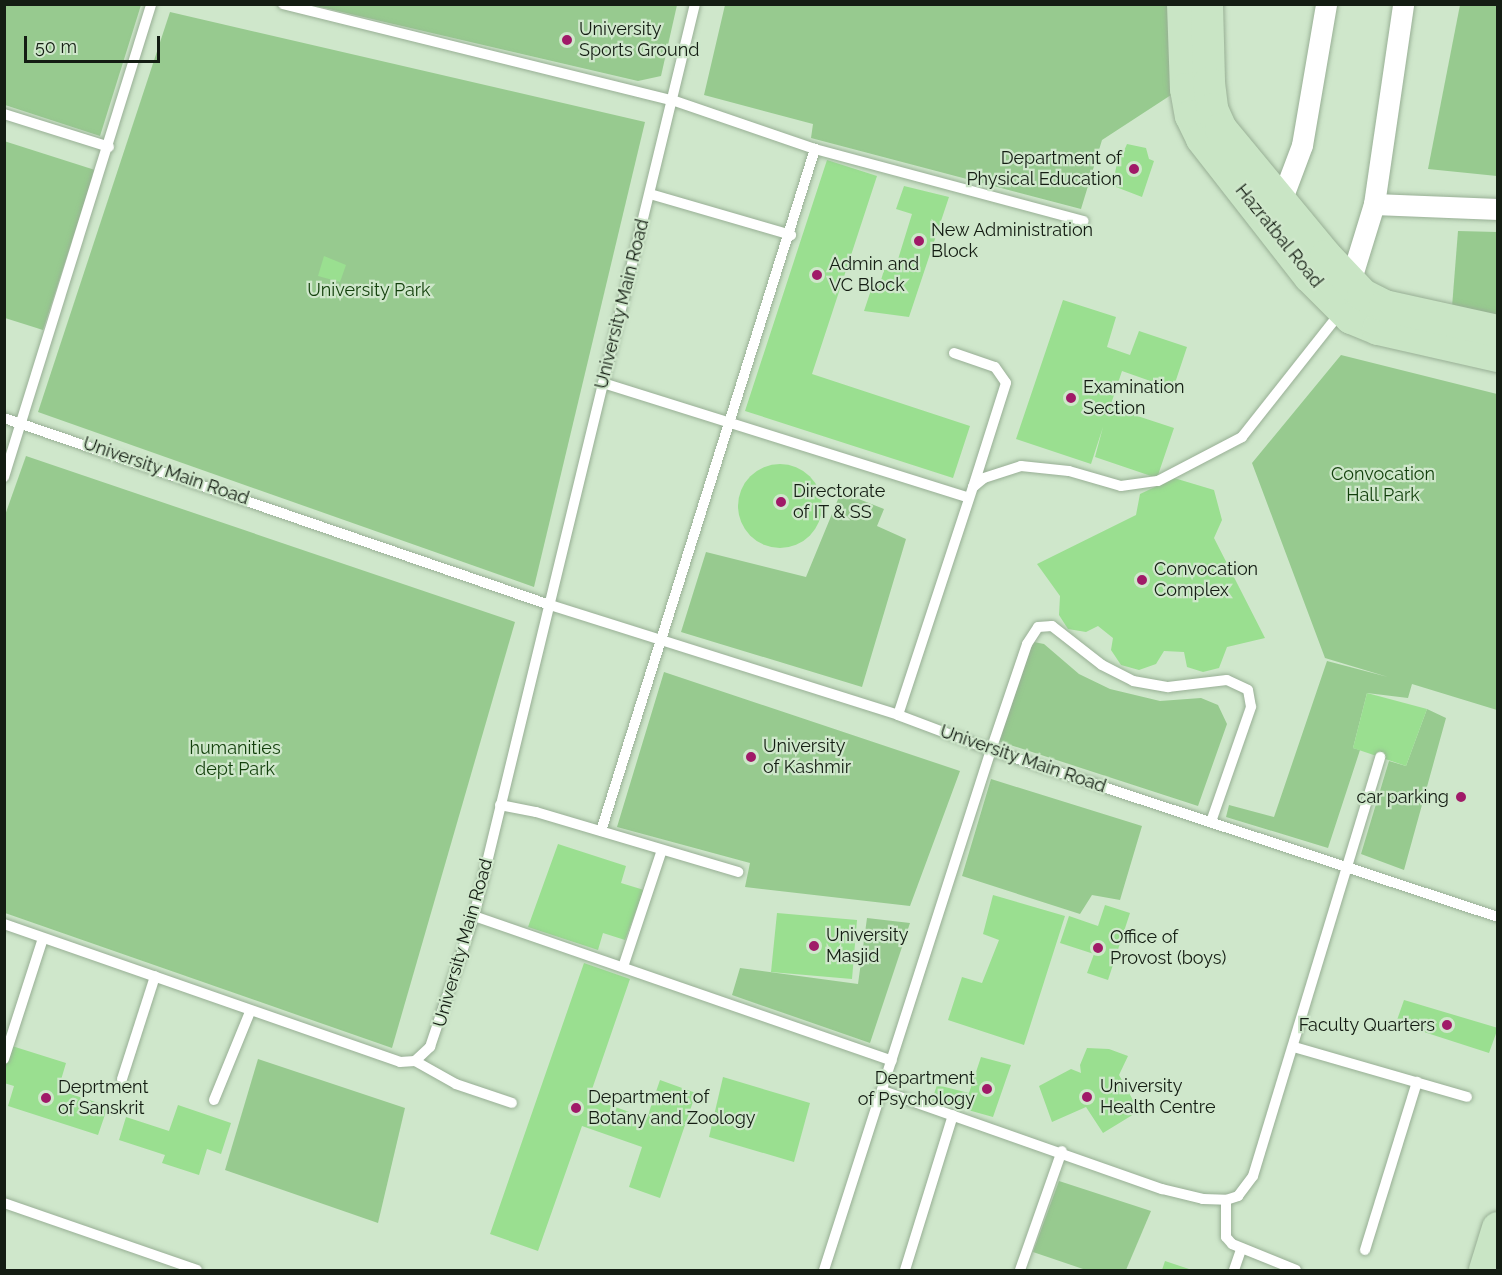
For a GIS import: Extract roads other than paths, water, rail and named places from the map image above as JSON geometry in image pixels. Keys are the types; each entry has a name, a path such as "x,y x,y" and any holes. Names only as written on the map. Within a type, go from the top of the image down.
{"main road":[{"name":"Hazratbal Road","path":"1183,4 1186,89 1191,116 1202,139 1342,299 1378,329 1497,356"},
{"name":"Hazratbal Road","path":"1207,4 1212,109 1221,129 1281,201 1342,299 1385,306 1497,331"},
{"path":"1485,1270 1497,1228"}],"street":[{"path":"1281,201 1302,145 1326,4"},
{"path":"1342,299 1374,204 1404,4"},
{"path":"1374,204 1497,209"}],"lane":[{"path":"4,477 109,147 151,4"},
{"path":"283,4 672,100 815,149 1083,222"},
{"name":"University Main Road","path":"415,1061 423,1056 436,1035 474,916 547,604 650,194 695,4"},
{"path":"4,114 109,147"},
{"path":"601,831 732,421 815,149"},
{"path":"650,194 790,236"},
{"path":"970,492 984,478 1021,466 1069,471 1131,487 1168,477 1242,437 1342,299"},
{"path":"898,715 1006,383 995,366 954,352"},
{"path":"603,383 970,492"},
{"name":"University Main Road","path":"4,418 547,604 662,638 898,715 991,750 1497,917"},
{"path":"824,1270 991,750 1027,644 1043,624 1052,626 1102,665 1133,681 1168,687 1235,681 1248,690 1251,707 1210,822"},
{"path":"883,1091 1062,1151 1162,1189 1226,1200 1238,1196 1253,1176 1348,869 1380,757"},
{"path":"500,805 601,831 738,872"},
{"path":"623,967 662,850"},
{"path":"474,916 892,1061"},
{"path":"4,924 155,976 250,1012 400,1062 415,1061 456,1084 512,1103"},
{"path":"4,1059 43,938"},
{"path":"122,1079 155,976"},
{"path":"214,1100 250,1012"},
{"path":"1294,1047 1467,1097"},
{"path":"1365,1250 1417,1082"},
{"path":"905,1270 953,1115"},
{"path":"1020,1270 1062,1151"},
{"path":"1226,1200 1226,1237 1241,1250 1296,1270"},
{"path":"4,1203 197,1270"},
{"path":"1234,1270 1241,1250"}],"place":[{"name":"University Sports Ground","path":"567,40"},
{"name":"Department of Physical Education","path":"1134,169"},
{"name":"New Administration Block","path":"919,241"},
{"name":"Admin and VC Block","path":"817,275"},
{"name":"Examination Section","path":"1071,398"},
{"name":"Directorate of IT & SS","path":"781,502"},
{"name":"Convocation Complex","path":"1142,580"},
{"name":"University of Kashmir","path":"751,757"},
{"name":"car parking","path":"1461,797"},
{"name":"University Masjid","path":"814,946"},
{"name":"Office of Provost (boys)","path":"1098,948"},
{"name":"Faculty Quarters","path":"1447,1025"},
{"name":"Department of Psychology","path":"987,1089"},
{"name":"University Health Centre","path":"1087,1097"},
{"name":"Deprtment of Sanskrit","path":"46,1098"},
{"name":"Department of Botany and Zoology","path":"576,1108"}],"park label":[{"name":"University Park","path":"369,290"},
{"name":"Convocation Hall Park","path":"1383,485"},
{"name":"humanities dept Park","path":"235,759"}]}
